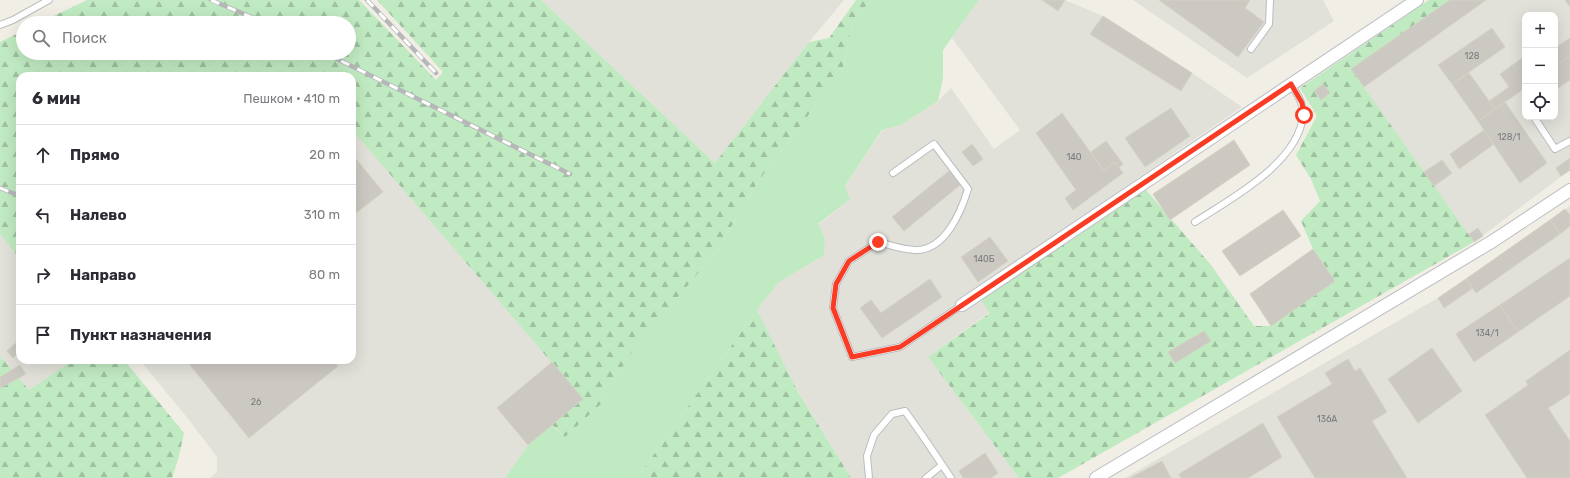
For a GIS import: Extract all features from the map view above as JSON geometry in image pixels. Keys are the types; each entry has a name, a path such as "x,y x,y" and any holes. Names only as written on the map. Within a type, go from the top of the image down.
{"street":[{"path":"962,305 1417,0"},
{"path":"1096,478 1493,241 1570,190"}],"lane":[{"path":"20,16 49,0"},
{"path":"1251,49 1269,24 1270,0"},
{"path":"0,25 16,18"},
{"path":"1195,222 1256,183 1288,150 1299,133 1304,115 1302,103 1291,84"},
{"path":"1536,120 1555,149 1570,141"},
{"path":"893,173 934,144 968,188 962,210 949,229 933,247 915,250 878,242 849,261 836,284 833,308 852,357 900,347 962,305"},
{"path":"869,478 867,456 874,435 892,414 905,412 922,434 951,478"},
{"path":"926,478 942,465"}],"shaded area":[{"path":"541,0 844,0 809,42 715,163"},
{"path":"979,0 1065,0 1103,16 1242,107 974,290 990,312 928,357 1019,478 851,478 795,386 757,310 778,283 824,255 825,239 818,225 850,199 845,186 883,130 901,125 938,101 951,88 994,149 1020,130 952,38"},
{"path":"1133,0 1323,0 1334,21 1247,78"},
{"path":"1450,0 1570,0 1570,170 1474,242 1351,69"},
{"path":"356,135 583,399 528,445 505,478 210,478 217,472 217,457 143,364 356,364"},
{"path":"1570,206 1570,478 1125,478 1438,298"},
{"path":"0,234 16,254 16,364 67,364 29,390 0,356"}],"green space":[{"path":"87,0 359,0 436,80 443,72 377,0 541,0 715,163 809,42 829,38 856,0 871,0 853,22 842,71 759,180 718,249 629,356 601,404 565,437 552,425 583,399 356,135 356,72 16,72 16,254 0,234 0,42 16,34 16,60 356,60 356,16 54,16"},
{"path":"871,0 979,0 943,50 943,78 938,101 901,125 882,130 845,186 850,199 818,224 825,239 824,255 778,283 637,478 505,478 528,445 551,425 565,437 601,404 629,356 718,249 759,180 842,71 853,22"},
{"path":"1429,0 1450,0 1351,69 1474,242 1058,478 1019,478 928,357 990,313 981,300 1146,190 1211,265 1254,326 1271,326 1335,281 1313,249 1301,221 1320,201 1311,179 1296,155 1317,116 1300,88"},
{"path":"757,310 797,390 851,478 637,478"},
{"path":"0,356 29,390 67,364 127,364 184,433 172,478 0,478"}],"building":[{"path":"1042,0 1065,0 1058,11"},
{"path":"1159,0 1250,0 1245,8 1264,22 1238,57"},
{"path":"1450,0 1486,0 1364,87 1351,69"},
{"path":"1565,0 1570,0 1570,7"},
{"path":"1103,16 1192,73 1181,91 1090,34"},
{"path":"1492,28 1505,47 1452,84 1438,65"},
{"path":"1570,38 1570,56 1558,65 1558,48 1558,46"},
{"path":"1570,56 1570,80 1558,88 1558,84 1558,65"},
{"path":"1522,58 1522,90 1495,109 1489,101 1509,87 1500,74"},
{"path":"1469,73 1495,109 1478,121 1452,84"},
{"path":"1323,84 1330,93 1321,100 1314,91"},
{"path":"1505,102 1547,163 1520,183 1478,121"},
{"path":"1171,108 1190,136 1145,167 1125,138"},
{"path":"1062,113 1104,171 1115,162 1123,173 1073,210 1065,198 1076,190 1036,133"},
{"path":"1484,130 1494,144 1459,169 1450,154"},
{"path":"1234,140 1250,165 1170,220 1153,194"},
{"path":"1106,141 1123,164 1119,168 1115,162 1104,171 1091,152"},
{"path":"972,144 983,159 973,166 962,152"},
{"path":"1570,158 1570,170 1561,176 1556,168"},
{"path":"356,159 383,192 356,213"},
{"path":"1442,160 1452,173 1434,186 1424,172"},
{"path":"949,171 960,185 904,231 892,217"},
{"path":"1565,209 1570,215 1570,226 1560,234 1550,220"},
{"path":"1283,210 1301,236 1240,276 1222,251"},
{"path":"1550,220 1560,234 1476,293 1466,279"},
{"path":"1478,228 1483,236 1474,242 1469,234"},
{"path":"990,237 1008,261 978,282 961,257"},
{"path":"1313,249 1335,281 1271,326 1250,294"},
{"path":"1570,258 1570,296 1518,332 1500,305"},
{"path":"930,279 942,297 882,338 860,308 871,300 881,313"},
{"path":"1466,279 1473,288 1444,308 1438,298"},
{"path":"1500,305 1518,332 1474,362 1456,334"},
{"path":"1204,331 1211,341 1175,363 1168,352"},
{"path":"16,343 16,355 13,358 7,351"},
{"path":"1432,348 1462,391 1418,423 1388,379"},
{"path":"1570,350 1570,394 1548,408 1570,441 1570,478 1527,478 1485,415 1528,385 1526,381"},
{"path":"1348,359 1355,371 1360,368 1387,412 1372,421 1407,478 1315,478 1277,417 1332,384 1325,373"},
{"path":"552,362 583,399 528,445 497,408"},
{"path":"189,364 336,364 338,366 249,438"},
{"path":"20,365 26,374 0,388 0,377"},
{"path":"1263,423 1282,457 1248,478 1181,478 1179,474"},
{"path":"985,453 998,473 991,478 963,478 959,471"},
{"path":"1162,461 1171,478 1130,478"}],"railway":[{"path":"211,0 249,16"},
{"path":"367,0 436,73"},
{"path":"339,60 570,174"},
{"path":"0,188 16,194"}],"route":[{"path":"878,242 849,261 836,284 833,308 852,357 900,347 1291,84 1302,103 1304,115"}]}
